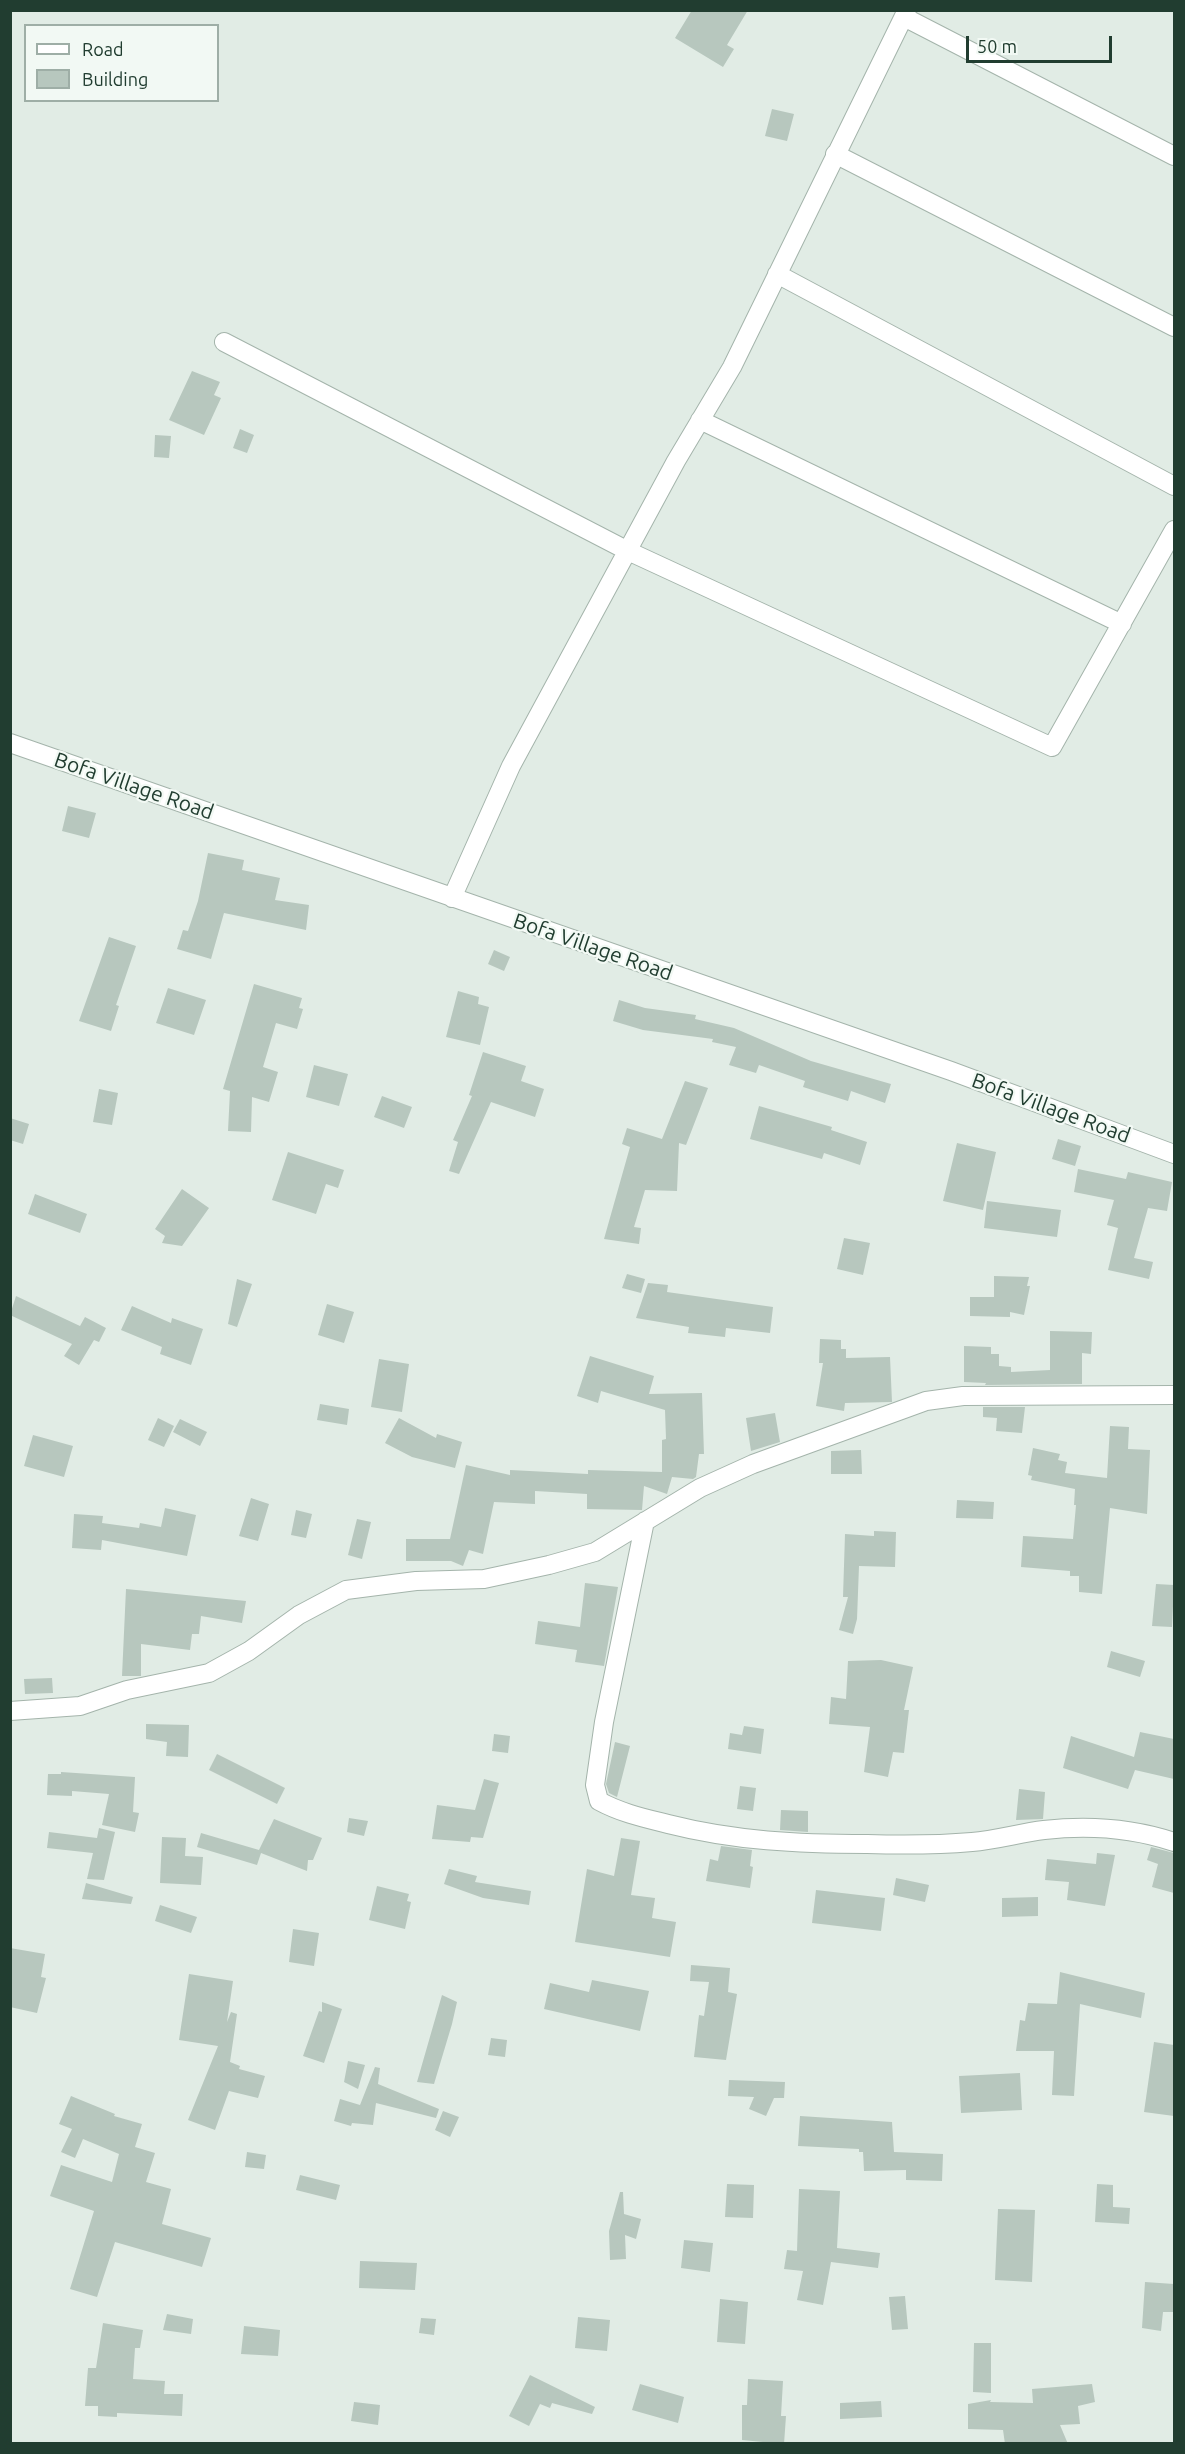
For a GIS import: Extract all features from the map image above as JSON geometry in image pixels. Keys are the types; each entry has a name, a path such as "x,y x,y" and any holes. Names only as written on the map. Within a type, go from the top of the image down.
{"street":[{"path":"452,898 511,766 627,551 732,367 906,14 1174,156"},
{"path":"835,154 1174,327"},
{"path":"777,274 1174,486"},
{"path":"224,342 627,551 1052,747 1174,530"},
{"path":"700,420 1122,624"},
{"name":"Bofa Village Road","path":"10,743 951,1071 1174,1154"},
{"path":"10,1711 80,1706 127,1690 209,1672 249,1651 307,1610 346,1590 416,1581 484,1579 595,1552 700,1488 753,1464 926,1401 963,1396 1174,1395"},
{"path":"645,1521 604,1722 595,1785 599,1801 617,1811 698,1831 801,1845 952,1844 1007,1838 1043,1830 1086,1828 1117,1828 1150,1834 1174,1842"}],"building":[{"path":"692,10 748,10 727,45 734,49 723,67 675,38"},
{"path":"772,109 794,114 787,141 765,136"},
{"path":"192,371 220,382 214,395 221,398 204,435 169,420"},
{"path":"240,429 254,435 247,453 233,448"},
{"path":"155,435 171,436 169,458 154,457"},
{"path":"68,806 96,813 89,838 62,831"},
{"path":"208,853 244,860 242,870 280,878 275,900 309,905 306,930 224,913 211,959 177,949 183,930 188,931 198,901"},
{"path":"109,937 136,946 116,1005 119,1006 111,1031 79,1021"},
{"path":"494,950 510,957 504,971 488,964"},
{"path":"254,984 302,998 299,1008 303,1009 297,1029 276,1023 263,1067 278,1072 269,1102 252,1097 251,1132 228,1131 230,1091 223,1089"},
{"path":"168,988 206,1000 194,1035 156,1023"},
{"path":"458,991 479,997 478,1004 489,1007 480,1045 446,1037"},
{"path":"619,1000 645,1008 696,1015 695,1019 734,1028 811,1061 891,1084 885,1103 851,1091 848,1101 803,1087 805,1081 759,1065 756,1073 729,1065 736,1047 712,1042 713,1039 643,1030 613,1021"},
{"path":"483,1052 526,1066 521,1081 544,1089 535,1117 491,1102 459,1174 449,1171 458,1142 453,1140 472,1096 469,1095"},
{"path":"314,1065 348,1074 339,1106 306,1097"},
{"path":"685,1081 708,1088 686,1145 679,1143 677,1191 645,1190 634,1227 641,1228 639,1244 604,1239 630,1147 622,1144 627,1128 662,1139"},
{"path":"99,1089 118,1093 112,1125 93,1122"},
{"path":"382,1096 412,1107 404,1128 374,1117"},
{"path":"759,1106 832,1127 831,1130 867,1142 860,1165 824,1153 822,1159 750,1139"},
{"path":"10,1118 29,1124 23,1144 10,1140"},
{"path":"1058,1139 1081,1146 1075,1166 1052,1159"},
{"path":"957,1143 996,1152 983,1210 943,1201"},
{"path":"288,1152 344,1170 338,1188 326,1184 316,1214 272,1200"},
{"path":"1078,1169 1126,1179 1128,1172 1172,1182 1167,1211 1148,1208 1134,1258 1153,1262 1149,1279 1108,1270 1118,1228 1107,1225 1114,1200 1074,1192"},
{"path":"182,1189 209,1208 182,1246 162,1243 165,1236 155,1229"},
{"path":"35,1194 87,1214 80,1233 28,1214"},
{"path":"987,1201 1061,1210 1057,1237 984,1228"},
{"path":"844,1238 870,1243 863,1275 837,1269"},
{"path":"627,1274 645,1279 641,1293 622,1288"},
{"path":"994,1276 1029,1277 1027,1286 1030,1286 1024,1315 1010,1312 1010,1317 970,1316 970,1297 994,1297"},
{"path":"237,1279 252,1284 237,1327 228,1324"},
{"path":"648,1283 668,1285 667,1292 773,1307 770,1333 726,1328 725,1337 688,1333 689,1327 636,1318"},
{"path":"16,1296 80,1326 85,1317 106,1328 99,1342 94,1340 79,1365 64,1356 72,1344 10,1315"},
{"path":"327,1304 354,1312 344,1343 318,1335"},
{"path":"132,1306 171,1323 172,1318 203,1329 191,1365 160,1354 162,1347 121,1330"},
{"path":"1050,1331 1092,1332 1091,1354 1082,1353 1082,1384 985,1385 986,1383 964,1382 964,1346 991,1347 991,1354 999,1354 999,1366 1011,1367 1011,1372 1050,1370"},
{"path":"820,1339 841,1340 841,1349 846,1349 846,1358 890,1357 892,1402 845,1403 844,1411 816,1406 823,1363 819,1363"},
{"path":"590,1356 654,1376 649,1394 702,1393 704,1454 699,1454 696,1477 693,1479 672,1477 667,1494 644,1486 642,1510 587,1509 587,1494 535,1491 535,1504 494,1502 483,1554 469,1550 463,1566 451,1561 406,1561 406,1539 450,1539 466,1465 510,1475 510,1470 588,1474 588,1470 662,1472 662,1440 666,1439 665,1410 601,1391 598,1403 577,1396"},
{"path":"379,1359 409,1364 402,1412 371,1407"},
{"path":"320,1404 349,1409 347,1425 317,1420"},
{"path":"983,1407 1025,1407 1022,1433 996,1431 997,1418 983,1417"},
{"path":"775,1413 780,1442 751,1451 746,1418"},
{"path":"158,1418 174,1426 164,1447 148,1440"},
{"path":"399,1418 436,1438 437,1434 462,1442 455,1468 412,1457 385,1443"},
{"path":"180,1419 207,1432 200,1446 173,1432"},
{"path":"1110,1426 1129,1427 1128,1449 1150,1450 1147,1514 1110,1508 1102,1594 1079,1592 1079,1576 1070,1576 1070,1571 1021,1567 1023,1536 1073,1539 1075,1489 1031,1480 1032,1476 1028,1475 1033,1448 1060,1454 1058,1460 1067,1462 1065,1473 1107,1478"},
{"path":"33,1435 73,1446 64,1477 24,1466"},
{"path":"861,1450 862,1474 831,1474 831,1451"},
{"path":"251,1498 269,1504 258,1541 239,1536"},
{"path":"957,1500 994,1502 993,1519 956,1518"},
{"path":"165,1508 196,1515 187,1556 102,1540 101,1550 72,1548 74,1514 103,1516 102,1523 139,1528 140,1523 161,1527"},
{"path":"296,1510 312,1514 306,1538 291,1535"},
{"path":"357,1519 371,1522 362,1559 348,1555"},
{"path":"874,1531 896,1532 895,1567 859,1566 857,1619 853,1634 839,1630 848,1597 843,1597 845,1534 874,1536"},
{"path":"585,1583 618,1587 604,1666 575,1662 577,1650 535,1644 538,1621 580,1627"},
{"path":"1156,1584 1174,1585 1172,1627 1152,1626"},
{"path":"126,1589 246,1601 242,1623 201,1616 199,1634 192,1634 190,1650 141,1644 141,1676 122,1676"},
{"path":"1111,1651 1145,1661 1140,1677 1107,1667"},
{"path":"881,1660 913,1667 904,1710 909,1710 904,1753 893,1752 888,1777 864,1772 870,1727 829,1724 831,1697 846,1699 848,1661"},
{"path":"52,1678 53,1693 25,1694 24,1679"},
{"path":"146,1724 189,1725 188,1757 166,1756 167,1742 146,1739"},
{"path":"744,1726 764,1729 761,1754 728,1749 730,1733 742,1735"},
{"path":"1140,1732 1174,1739 1174,1779 1135,1770 1128,1789 1063,1768 1071,1736 1134,1757"},
{"path":"494,1734 510,1736 508,1753 492,1751"},
{"path":"615,1742 630,1746 617,1797 609,1793 606,1784"},
{"path":"217,1754 285,1788 277,1804 209,1770"},
{"path":"61,1772 135,1777 133,1812 139,1813 135,1832 102,1825 109,1794 72,1791 72,1796 47,1795 48,1774 61,1774"},
{"path":"484,1779 499,1783 483,1838 471,1837 470,1842 432,1839 437,1805 475,1810"},
{"path":"740,1786 756,1788 753,1811 737,1809"},
{"path":"1019,1789 1045,1792 1043,1819 1016,1820"},
{"path":"781,1810 808,1811 808,1832 780,1830"},
{"path":"349,1818 368,1821 364,1836 347,1832"},
{"path":"274,1819 322,1838 313,1860 308,1860 307,1871 261,1853 257,1865 197,1847 201,1833 259,1850"},
{"path":"99,1828 115,1832 104,1880 87,1879 93,1853 47,1848 49,1832 97,1838"},
{"path":"162,1837 186,1838 185,1856 203,1857 201,1885 160,1883"},
{"path":"621,1838 640,1841 631,1895 655,1898 652,1918 676,1922 670,1957 575,1942 587,1869 614,1876"},
{"path":"721,1846 752,1850 750,1866 753,1867 750,1888 706,1881 710,1859 718,1861"},
{"path":"1151,1847 1174,1853 1174,1893 1152,1887 1158,1864 1147,1860"},
{"path":"1097,1853 1115,1855 1105,1906 1067,1900 1069,1882 1045,1880 1047,1859 1096,1864"},
{"path":"449,1869 477,1876 475,1882 531,1891 529,1905 483,1898 444,1884"},
{"path":"896,1878 929,1885 925,1902 893,1895"},
{"path":"86,1883 133,1897 131,1904 82,1899"},
{"path":"377,1886 409,1894 407,1901 411,1902 405,1929 369,1920"},
{"path":"816,1890 885,1898 881,1931 812,1923"},
{"path":"1038,1897 1038,1916 1002,1917 1002,1898"},
{"path":"160,1905 197,1917 191,1933 155,1921"},
{"path":"293,1929 319,1933 314,1966 289,1962"},
{"path":"10,1948 45,1954 41,1977 46,1978 37,2013 10,2007"},
{"path":"691,1965 730,1968 728,1992 737,1994 726,2060 694,2057 699,2015 704,2016 709,1982 690,1981"},
{"path":"1060,1972 1145,1993 1141,2018 1080,2004 1074,2096 1052,2095 1054,2051 1016,2051 1020,2020 1025,2021 1028,2003 1057,2004"},
{"path":"189,1974 233,1981 227,2022 231,2012 237,2014 230,2062 240,2066 239,2069 265,2076 258,2098 229,2091 215,2130 188,2120 218,2046 179,2040"},
{"path":"592,1980 649,1991 640,2031 544,2009 550,1983 589,1992"},
{"path":"442,1995 457,2002 452,2024 434,2084 417,2082"},
{"path":"322,2002 342,2009 324,2063 303,2056 319,2011 322,2012"},
{"path":"491,2038 507,2040 505,2057 488,2055"},
{"path":"1154,2042 1174,2045 1174,2116 1144,2112"},
{"path":"348,2061 365,2065 358,2089 344,2082"},
{"path":"375,2067 380,2068 378,2084 439,2109 436,2118 376,2103 373,2125 352,2123 351,2126 334,2121 340,2099 360,2105"},
{"path":"1020,2073 1022,2110 961,2113 959,2076"},
{"path":"729,2080 785,2082 784,2098 774,2098 766,2116 749,2109 754,2097 728,2096"},
{"path":"71,2096 115,2114 114,2116 142,2124 135,2147 155,2153 146,2182 171,2189 162,2224 211,2238 202,2267 115,2242 97,2297 70,2289 94,2211 50,2196 61,2165 112,2182 119,2154 83,2139 75,2158 61,2152 72,2129 59,2124"},
{"path":"443,2111 459,2117 450,2137 435,2130"},
{"path":"800,2116 892,2122 894,2152 943,2154 942,2181 906,2180 906,2170 864,2171 863,2152 859,2152 859,2149 798,2146"},
{"path":"247,2152 266,2155 264,2169 245,2167"},
{"path":"300,2175 340,2185 336,2200 296,2190"},
{"path":"727,2184 754,2185 753,2218 725,2217"},
{"path":"1097,2184 1113,2185 1113,2207 1130,2208 1129,2224 1095,2222"},
{"path":"799,2189 840,2191 837,2248 880,2253 878,2268 831,2262 823,2305 797,2300 803,2271 784,2269 787,2250 797,2251"},
{"path":"620,2192 623,2192 624,2214 641,2219 636,2239 625,2235 626,2259 610,2260 609,2231"},
{"path":"998,2209 1035,2210 1032,2282 995,2280"},
{"path":"684,2240 713,2243 710,2272 681,2268"},
{"path":"360,2261 417,2263 415,2290 359,2288"},
{"path":"1145,2282 1174,2284 1174,2312 1163,2312 1161,2331 1142,2328"},
{"path":"905,2296 908,2329 892,2330 889,2297"},
{"path":"720,2299 748,2302 745,2344 717,2342"},
{"path":"167,2314 193,2319 191,2334 163,2330"},
{"path":"578,2317 610,2320 607,2351 575,2348"},
{"path":"421,2318 436,2319 434,2335 419,2333"},
{"path":"103,2323 143,2330 140,2348 135,2348 133,2379 165,2381 164,2394 183,2394 182,2416 117,2413 117,2417 98,2416 98,2406 85,2406 88,2368 96,2368"},
{"path":"244,2326 280,2330 278,2356 241,2354"},
{"path":"974,2343 991,2343 991,2393 973,2392"},
{"path":"530,2375 595,2407 592,2414 552,2403 550,2408 540,2404 529,2426 509,2416"},
{"path":"748,2379 783,2381 781,2416 786,2416 784,2444 742,2440 742,2405 747,2405"},
{"path":"640,2384 684,2397 678,2423 632,2410"},
{"path":"1092,2384 1095,2402 1078,2406 1080,2424 1060,2425 1068,2444 1005,2444 1003,2430 968,2429 968,2404 991,2400 990,2402 1033,2403 1032,2389"},
{"path":"881,2401 882,2417 840,2419 840,2403"},
{"path":"354,2402 380,2405 378,2425 351,2421"}]}
